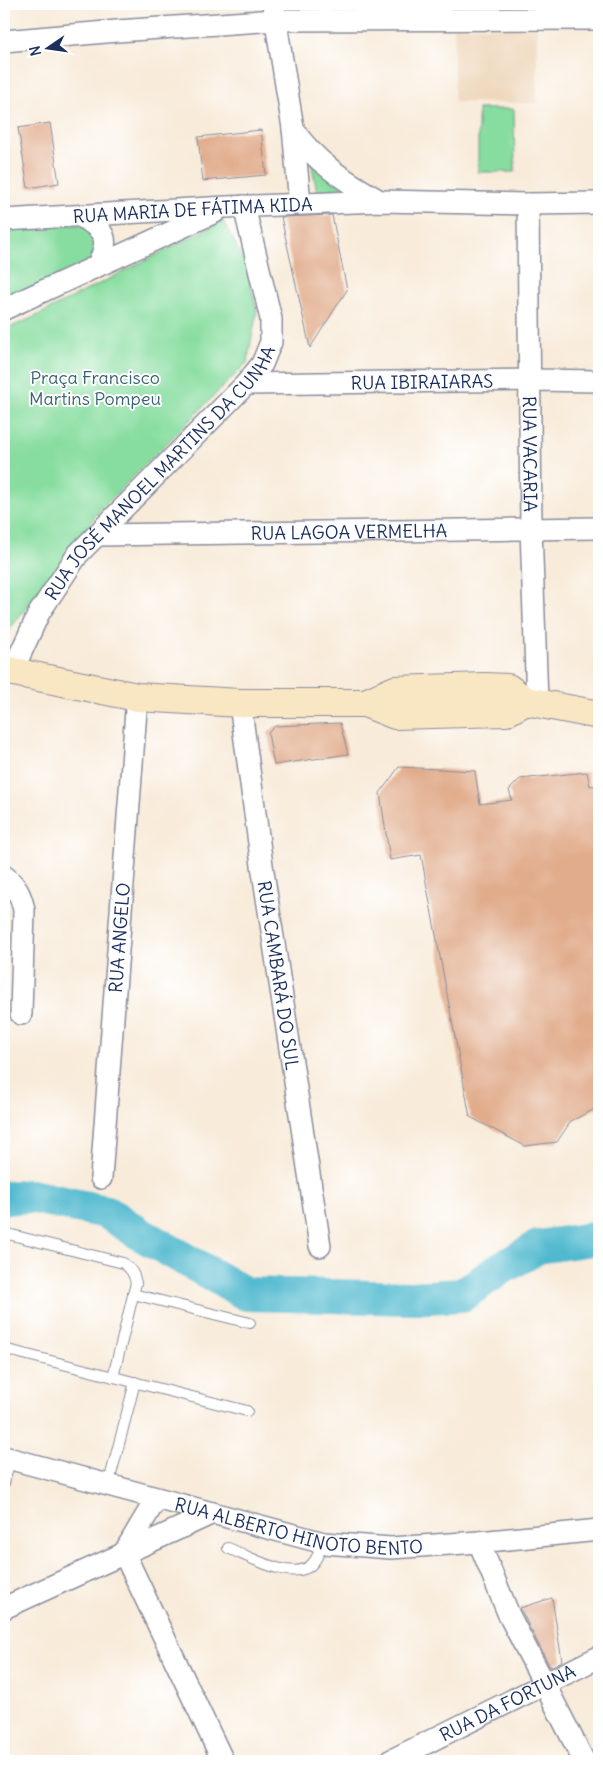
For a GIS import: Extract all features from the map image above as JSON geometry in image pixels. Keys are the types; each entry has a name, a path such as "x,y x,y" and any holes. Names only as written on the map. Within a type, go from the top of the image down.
{"main road":[{"path":"8,671 137,697 240,704 364,703 395,690 508,688 532,702 599,715"}],"street":[{"path":"4,41 127,30 274,12 599,19"},
{"path":"274,12 293,128 300,204"},
{"name":"RUA MARIA DE FÁTIMA KIDA","path":"293,128 310,152 325,165 344,180 380,201"},
{"name":"RUA MARIA DE FÁTIMA KIDA","path":"4,220 380,201 528,204 599,203"},
{"name":"RUA VACARIA","path":"528,204 532,702"},
{"path":"4,309 97,266 235,207"},
{"name":"RUA JOSÉ MANOEL MARTINS DA CUNHA","path":"8,671 39,613 57,583 78,554 246,384 262,364 271,342 271,319 235,207"},
{"path":"80,216 96,225 102,232 106,243 104,254 97,266"},
{"name":"RUA IBIRAIARAS","path":"246,384 530,380 599,381"},
{"name":"RUA LAGOA VERMELHA","path":"98,534 599,528"},
{"name":"RUA ANGELO","path":"101,1178 137,697"},
{"name":"RUA CAMBARÁ DO SUL","path":"240,704 262,865 320,1246"},
{"path":"4,876 14,884 22,896 24,910 21,1014"},
{"name":"RUA ALBERTO HINOTO BENTO","path":"7,1458 324,1543 391,1548 480,1542 599,1530"},
{"path":"124,1553 156,1499"},
{"path":"4,1608 213,1513"},
{"path":"480,1542 509,1615 584,1761"},
{"path":"124,1553 224,1761"},
{"name":"RUA DA FORTUNA","path":"390,1761 599,1657"}],"lane":[{"path":"4,1233 123,1264 130,1268 135,1276 136,1283 114,1377"},
{"path":"133,1294 250,1323"},
{"path":"4,1349 247,1411"},
{"path":"108,1486 135,1382"},
{"path":"4,1483 7,1458"},
{"path":"228,1548 283,1570 297,1571 312,1565 324,1543"}],"shaded area":[{"path":"454,27 537,28 537,103 454,102"}],"green space":[{"path":"478,109 514,109 515,172 478,172"},
{"path":"310,155 343,187 317,192"},
{"name":"Praça Francisco Martins Pompeu","path":"223,221 245,262 257,311 247,363 99,511 4,637 4,330 32,318"},
{"path":"4,224 93,225 100,232 94,262 4,307"}],"building":[{"path":"50,123 59,183 28,188 18,128"},
{"path":"261,130 266,175 203,181 198,137"},
{"path":"332,215 347,290 310,348 281,217"},
{"path":"340,723 348,754 274,765 268,733 275,726"},
{"path":"399,767 475,771 480,804 512,800 509,790 520,779 587,772 590,786 599,785 599,1107 571,1121 557,1142 525,1146 470,1117 421,855 390,860 380,793"},
{"path":"552,1598 562,1661 550,1667 520,1608"}],"waterway":[{"path":"4,1198 30,1196 106,1212 142,1235 246,1294 411,1298 462,1295 500,1269 538,1247 599,1238"}]}
